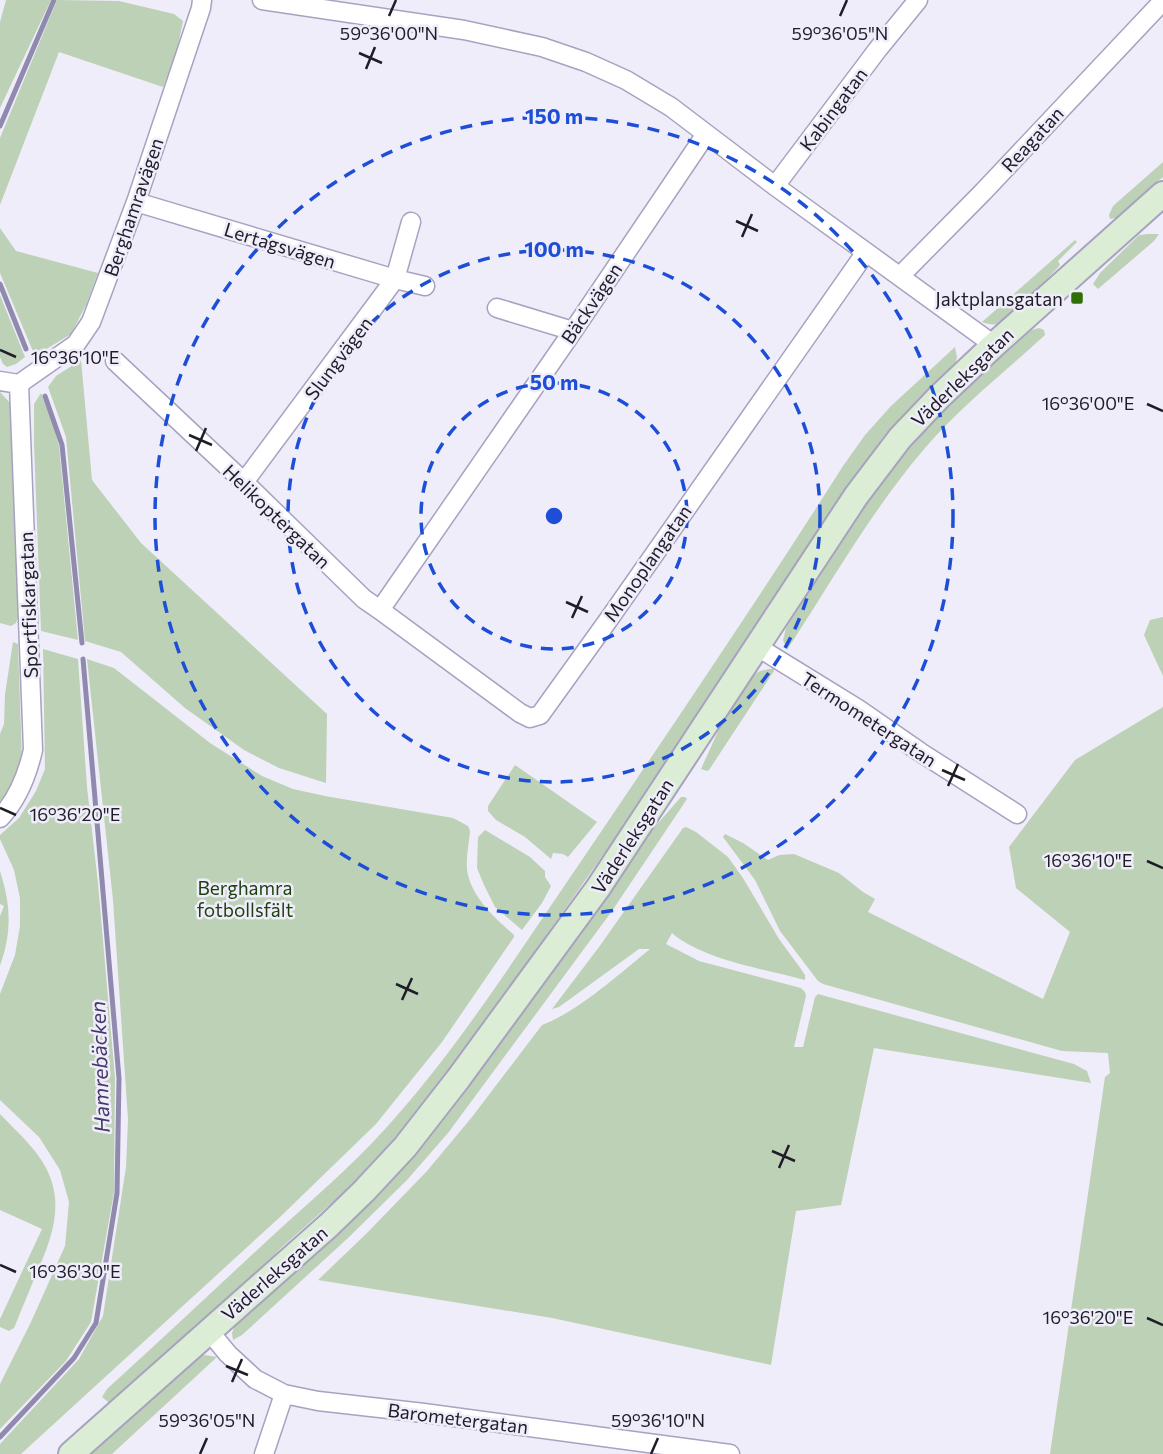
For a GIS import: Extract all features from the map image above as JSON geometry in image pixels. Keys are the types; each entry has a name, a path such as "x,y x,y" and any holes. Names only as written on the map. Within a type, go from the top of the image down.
{"street":[{"name":"Berghamravägen","path":"19,384 76,344 91,322 136,202 202,0"},
{"path":"262,0 464,30 542,47 586,62 626,80 671,107 994,345"},
{"name":"Kabingatan","path":"775,186 918,0"},
{"name":"Reagatan","path":"900,276 1163,1"},
{"name":"Bäckvägen","path":"380,610 706,134"},
{"name":"Lertagsvägen","path":"136,202 425,286"},
{"name":"Väderleksgatan","path":"71,1454 329,1226 405,1147 598,888 856,496 900,438 994,345 1160,203"},
{"name":"Slungvägen","path":"244,482 396,279 411,222"},
{"name":"Monoplangatan","path":"380,610 520,713 530,718 540,715 866,252"},
{"path":"497,308 573,331"},
{"name":"Helikoptergatan","path":"115,361 364,600 380,610"},
{"path":"0,381 19,384"},
{"name":"Sportfiskargatan","path":"0,818 21,787 33,750 19,384"},
{"name":"Termometergatan","path":"756,646 858,709 1017,814"},
{"name":"Barometergatan","path":"209,1331 228,1354 255,1379 284,1394 318,1401 730,1454"},
{"path":"264,1454 284,1394"}],"green space":[{"path":"6,0 51,0 0,108 0,22"},
{"path":"57,0 119,1 174,14 183,21 176,55 163,87 59,52 0,205 0,138"},
{"path":"1163,162 1163,177 1116,218 1110,219 1113,206"},
{"path":"0,228 16,251 98,273 71,334 35,356 0,273"},
{"path":"1159,234 1098,289 1093,284 1100,273 1139,235"},
{"path":"1075,240 1077,242 1058,261 1060,265 1011,315 998,324 982,322"},
{"path":"0,295 25,357 7,367 0,357"},
{"path":"1031,330 1044,330 1045,335 953,418 906,472 870,521 787,650 783,640 786,628 868,499 895,463 923,430 1002,354"},
{"path":"955,347 955,365 917,400 883,437 639,804 416,1117 371,1168 281,1248 231,1299 113,1406 102,1397 107,1389 358,1157 414,1096 490,994 586,854 865,435 891,406"},
{"path":"81,360 92,480 141,543 327,714 326,783 279,768 244,750 185,708 121,652 85,641 66,437 48,387 56,376"},
{"path":"0,392 11,404 18,617 16,623 11,626 0,623"},
{"path":"41,393 59,446 78,640 41,631 34,404"},
{"path":"1163,617 1163,676 1144,635 1150,620"},
{"path":"13,642 18,644 22,761 5,799 0,804 0,734 4,724 5,694"},
{"path":"43,649 78,659 87,787 115,1078 114,1192 91,1322 66,1361 0,1429 0,1384 65,1246 69,1202 60,1170 39,1137 0,1100 0,994 15,955 20,926 20,898 14,870 0,835 19,818 36,791 45,769"},
{"name":"Berghamra fotbollsfält","path":"87,659 114,668 210,743 262,776 293,789 453,818 468,826 469,879 484,906 514,937 442,1042 376,1124 279,1218 21,1454 0,1454 0,1444 79,1359 103,1316 126,1167 128,1119 113,900"},
{"path":"774,668 709,770 701,769 724,718 752,676"},
{"path":"1163,707 1163,1454 1050,1454 1105,1077 1110,1073 1108,1053 1062,1051 823,984 780,931 755,880 723,837 725,834 743,843 768,860 779,855 794,854 839,873 875,899 868,912 1043,999 1070,932 1016,888 1009,847 1075,760"},
{"path":"515,765 597,822 568,857 553,853 551,859 525,837 496,820 488,811 488,806"},
{"path":"681,797 687,799 612,911 448,1133 407,1180 348,1238 242,1335 233,1340 232,1333 236,1323 474,1077 652,830"},
{"path":"686,827 728,857 779,939 805,975 805,980 717,957 672,933 666,944 699,961 801,988 806,996 794,1047 803,1047 818,994 1074,1064 1087,1071 1091,1083 874,1048 841,1205 796,1211 771,1365 552,1318 318,1280 427,1171 542,1025 570,1011 650,949 639,949 559,1007 552,1009"},
{"path":"485,830 530,857 545,871 545,877 551,886 522,930 495,907 477,868 478,837"},
{"path":"0,871 9,918 7,942 0,966 0,916 4,906 0,904"},
{"path":"0,1114 42,1160 55,1196 54,1224 46,1251 14,1328 9,1331 0,1327 0,1319 42,1229 0,1210"},
{"path":"195,1357 217,1357 112,1454 90,1454"}],"waterway":[{"name":"Hamrebäcken","path":"0,126 54,0"},
{"name":"Hamrebäcken","path":"0,284 26,349"},
{"name":"Hamrebäcken","path":"45,396 62,445 82,643"},
{"name":"Hamrebäcken","path":"0,1437 74,1358 96,1323 117,1193 119,1078 83,659"}],"place":[{"name":"Jaktplansgatan","path":"1077,298"}]}
